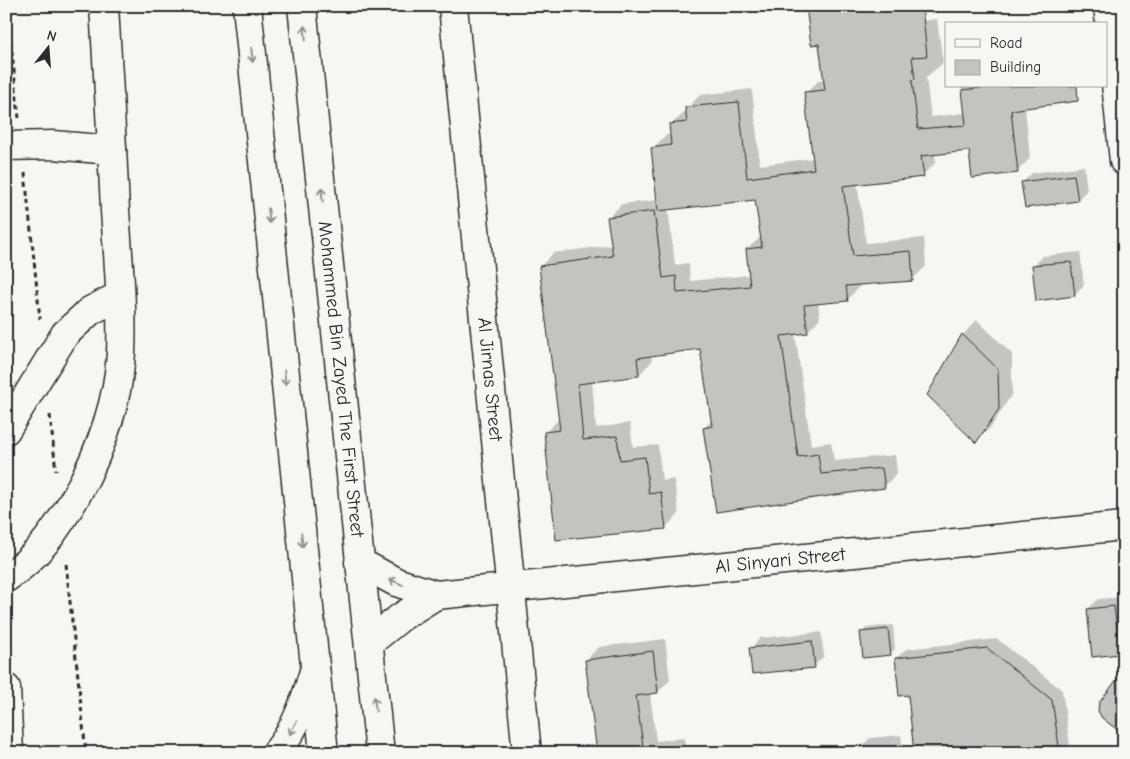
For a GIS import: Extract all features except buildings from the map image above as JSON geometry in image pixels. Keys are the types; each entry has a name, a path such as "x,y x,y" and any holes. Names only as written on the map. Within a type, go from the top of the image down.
{"street":[{"path":"6,578 34,557 49,540 82,485 103,438 111,413 121,355 104,6"},
{"path":"247,6 324,753"},
{"name":"Mohammed Bin Zayed The First Street","path":"302,6 359,562 370,642 380,753"},
{"name":"Al Jirnas Street","path":"454,6 527,753"},
{"path":"1108,6 1124,161"},
{"path":"6,146 53,145 112,150"},
{"path":"6,430 65,334 90,311 119,296"},
{"name":"Al Sinyari Street","path":"359,562 396,582 436,595 1124,526"},
{"name":"Al Sinyari Street","path":"370,642 401,617 436,595"},
{"path":"276,753 287,740 304,706 315,668"},
{"path":"6,688 10,753"}]}
